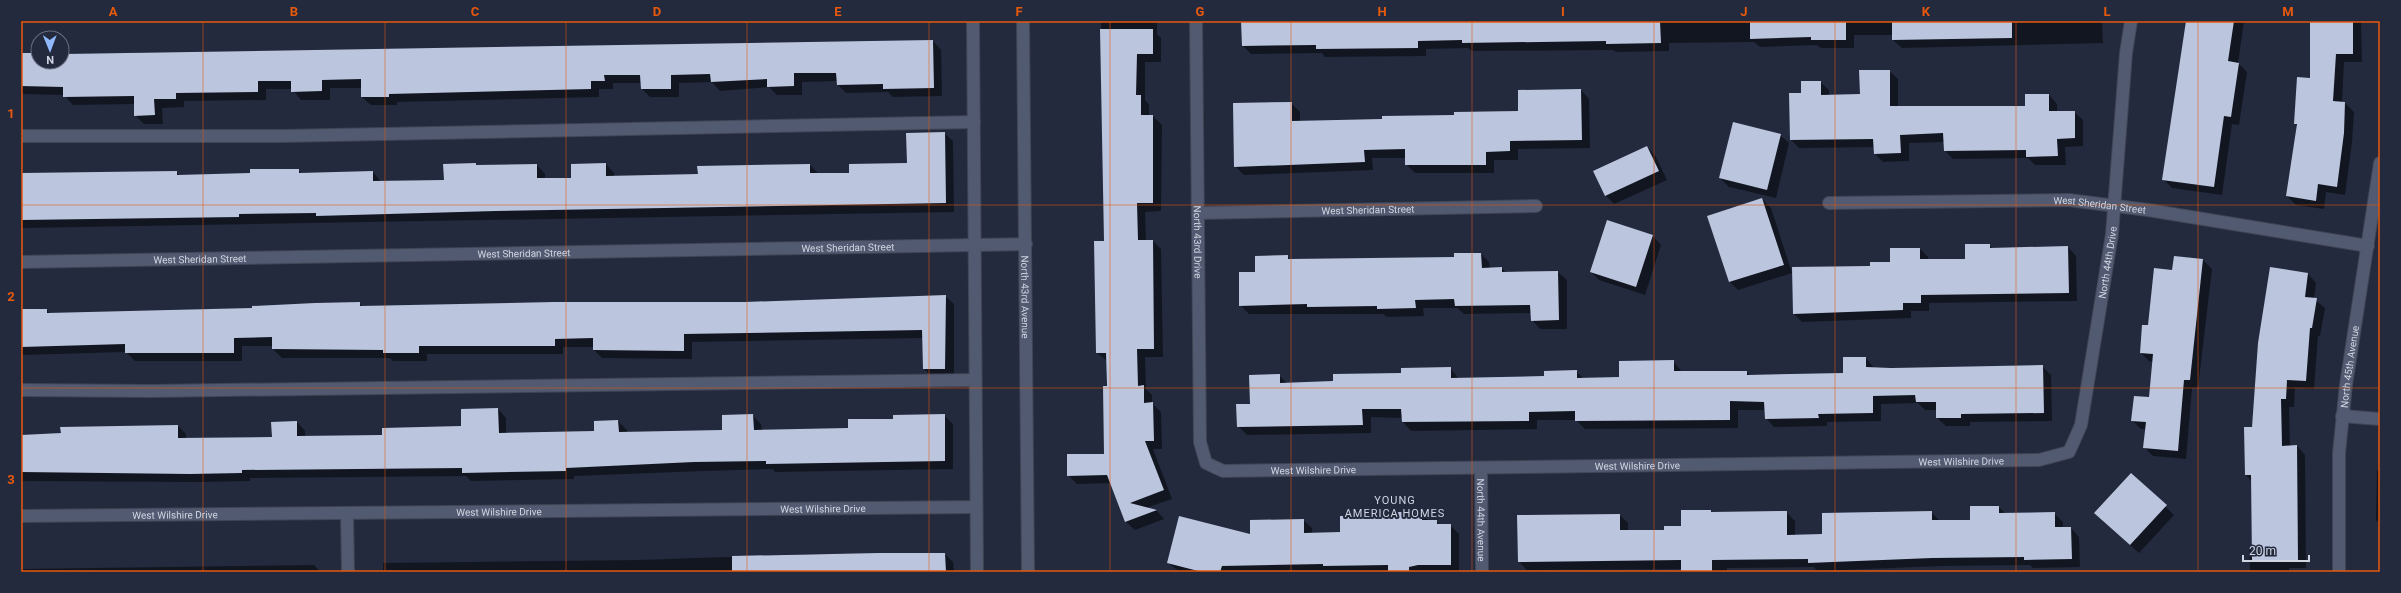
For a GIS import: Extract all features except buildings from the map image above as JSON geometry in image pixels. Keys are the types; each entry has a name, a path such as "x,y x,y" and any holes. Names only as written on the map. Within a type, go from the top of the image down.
{"street":[{"path":"973,21 977,572"},
{"name":"North 43rd Avenue","path":"1023,21 1028,572"},
{"name":"North 43rd Drive","path":"1196,21 1200,442 1206,463"},
{"name":"North 44th Drive","path":"2069,452 2081,426 2115,206 2126,53 2132,21"},
{"path":"21,136 291,136 974,122"},
{"name":"North 45th Avenue","path":"2339,572 2338,490 2342,416 2380,163"},
{"name":"West Sheridan Street","path":"1829,203 2028,199 2069,200 2368,246"},
{"name":"West Sheridan Street","path":"1199,212 1536,206"},
{"name":"West Sheridan Street","path":"21,262 1026,244"},
{"path":"21,390 152,391 976,380"},
{"path":"2342,416 2380,419"},
{"name":"West Wilshire Drive","path":"1206,463 1223,471 1481,468 2039,460 2069,452"},
{"name":"North 44th Avenue","path":"1481,468 1482,572"},
{"name":"West Wilshire Drive","path":"21,516 347,514 681,508 976,507"},
{"path":"347,514 348,572"}],"district":[{"name":"YOUNG AMERICA HOMES","path":"1395,506"}]}
